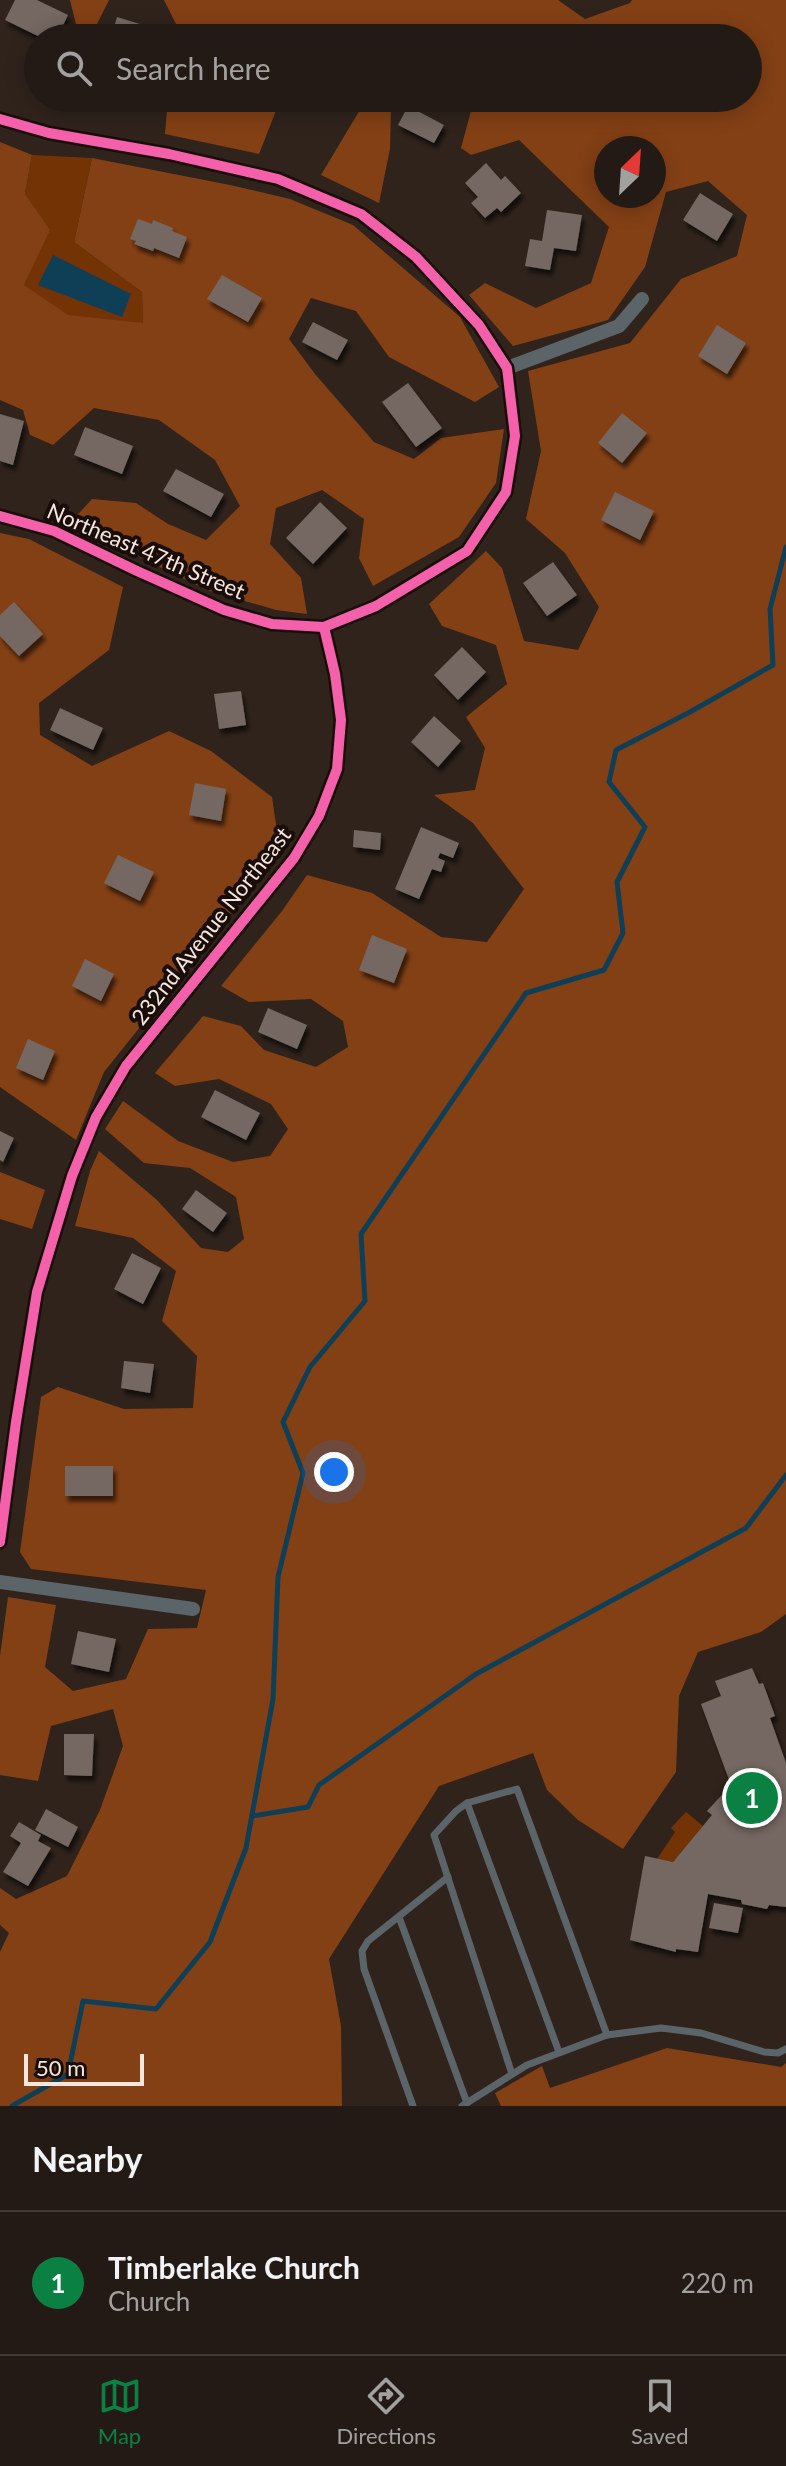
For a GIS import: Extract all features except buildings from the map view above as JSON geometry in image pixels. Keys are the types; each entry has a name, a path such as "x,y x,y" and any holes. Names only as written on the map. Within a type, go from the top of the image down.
{"street":[{"path":"0,119 49,133 169,154 278,179 361,214 416,257 479,325 507,368 515,436 506,492 467,551 376,606 324,627"},
{"path":"507,368 619,326 642,299"},
{"name":"Northeast 47th Street","path":"0,516 54,531 224,610 272,624 324,627"},
{"name":"232nd Avenue Northeast","path":"0,1542 37,1292 72,1176 96,1117 126,1066 294,858 319,816 337,769 341,720 324,627"},
{"path":"0,1582 193,1609"}],"lane":[{"path":"512,2074 434,1835 467,1803 517,1789 607,2035"},
{"path":"467,1803 559,2052"},
{"path":"413,2106 362,1959 365,1945 448,1877"},
{"path":"399,1917 465,2105 527,2065 607,2035 661,2028 701,2033 764,2052 778,2053 786,2049"}],"shaded area":[{"path":"70,0 109,0 97,24 76,24"},
{"path":"164,0 558,0 585,19 632,0 786,0 786,1614 761,1632 698,1652 679,1696 676,1772 623,1849 578,1820 547,1790 533,1753 439,1786 329,1959 341,2026 342,2106 0,2106 0,1952 9,1933 0,1925 0,1888 16,1899 67,1876 100,1810 123,1746 113,1709 51,1726 38,1781 0,1775 0,1656 8,1597 56,1605 45,1667 73,1691 126,1679 148,1629 197,1628 206,1590 31,1569 20,1552 41,1397 58,1387 124,1409 193,1408 197,1356 162,1321 176,1271 133,1238 75,1226 90,1171 99,1151 157,1200 201,1248 228,1252 244,1239 236,1197 190,1168 144,1163 105,1129 123,1101 178,1141 233,1162 270,1156 288,1129 271,1104 219,1079 175,1086 155,1073 203,1016 241,1026 264,1050 316,1067 348,1047 343,1021 311,999 249,1002 221,986 307,875 372,893 441,937 487,942 524,889 473,823 434,795 475,790 485,748 466,717 507,684 496,645 442,626 429,604 486,551 502,568 524,641 578,650 599,607 565,553 526,519 541,451 528,371 630,343 681,279 737,256 747,215 708,181 666,192 666,136 594,136 594,208 662,208 645,267 608,320 513,346 469,295 485,283 536,308 591,283 609,227 519,140 471,155 461,148 471,112 762,112 762,24 176,24"},
{"path":"167,112 276,112 259,154 165,134"},
{"path":"359,112 391,112 390,149 379,203 321,175"},
{"path":"0,142 32,155 25,194 50,230 24,285 68,315 143,323 142,292 74,242 92,158 290,199 353,225 460,317 499,387 475,402 389,357 356,311 311,298 289,339 374,442 414,459 441,438 504,429 496,483 459,537 373,586 359,558 364,519 322,490 276,508 270,544 301,578 307,614 276,610 207,590 70,523 92,499 136,503 168,524 206,540 240,506 215,460 159,420 94,408 53,445 30,435 23,410 0,400"},
{"path":"32,155 92,158 74,242 142,292 143,324 68,316 24,285 49,230 25,194"},
{"path":"0,533 29,539 123,587 109,650 39,703 40,735 92,766 169,731 211,751 272,797 280,852 104,1072 76,1140 0,1087"},
{"path":"0,1172 45,1190 32,1229 0,1219"},
{"path":"686,1812 703,1826 673,1862 657,1859 675,1832 671,1828"},
{"path":"667,2048 781,2067 786,2063 786,2106 501,2106 495,2093 542,2066 550,2088"}],"water":[{"path":"53,255 131,294 122,317 38,285"}],"waterway":[{"path":"12,2106 68,2074 83,2001 156,2009 210,1942 246,1848 273,1699 278,1577 303,1473 283,1422 310,1367 365,1301 361,1234 526,993 604,970 623,933 617,882 645,827 609,782 616,750 773,665 770,609 786,547"},
{"path":"252,1816 308,1807 319,1785 476,1674 746,1528 786,1475"}],"cycle path":[{"path":"0,119 49,133 169,154 278,179 361,214 416,257 479,325 507,368 515,436 506,492 467,551 376,606 324,627 272,624 224,610 54,531 0,516"},
{"path":"0,1542 37,1292 72,1176 96,1117 126,1066 294,858 319,816 337,769 341,720 324,627"}],"place":[{"name":"Timberlake Church","path":"752,1798"}]}
